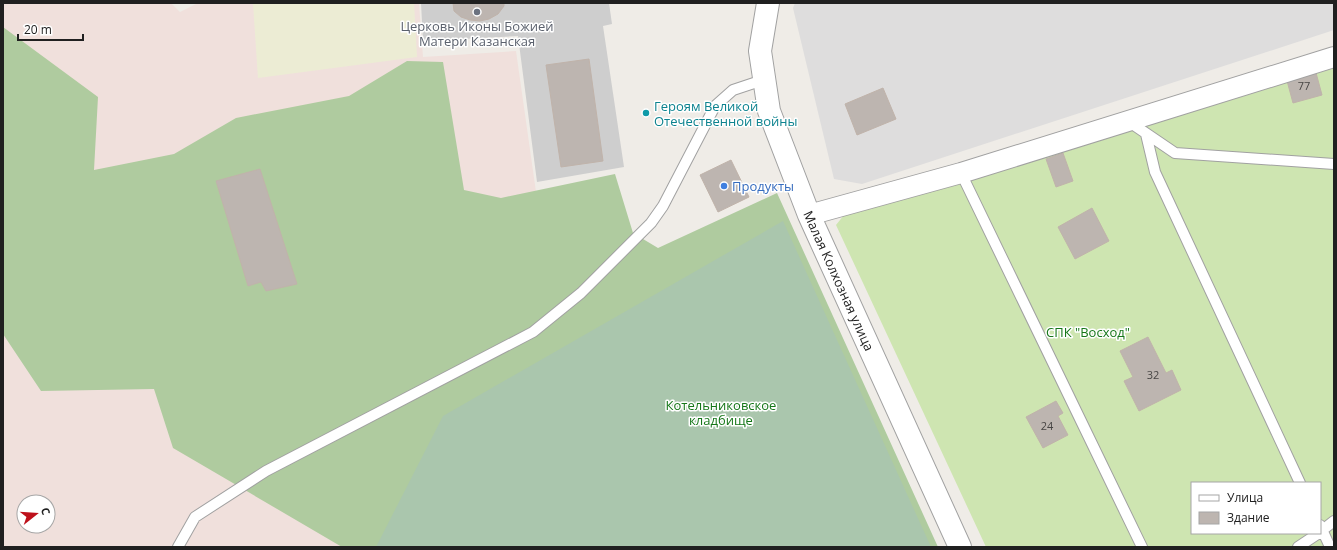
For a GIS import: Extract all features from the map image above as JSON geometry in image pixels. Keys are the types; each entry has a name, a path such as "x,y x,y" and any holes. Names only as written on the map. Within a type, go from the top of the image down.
{"street":[{"name":"Малая Колхозная улица","path":"768,3 760,51 763,80 769,111 809,215 960,547"},
{"path":"809,215 961,174 1334,57"}],"lane":[{"path":"178,547 195,517 266,472 533,332 581,294 651,223 663,206 715,106 733,90 763,80"},
{"path":"1128,121 1175,153 1334,164"},
{"path":"1146,134 1155,172 1300,482"},
{"path":"961,174 1142,547"},
{"path":"1321,529 1334,521"},
{"path":"1321,532 1330,547"},
{"path":"1298,547 1315,534"}],"shaded area":[{"path":"3,3 171,3 180,12 198,3 419,3 423,57 516,51 537,199 370,547 3,547"},
{"path":"421,3 609,3 612,24 603,26 624,167 537,182 518,36 423,41"},
{"path":"795,3 1334,3 1334,30 862,184 834,179 793,8"}],"green space":[{"path":"253,3 414,3 417,57 258,78"},
{"path":"3,27 98,97 94,170 174,154 236,118 349,96 407,61 443,62 464,190 501,198 615,174 633,233 658,248 777,193 938,547 342,547 173,448 154,389 41,391 3,334"},
{"name":"СПК \"Восход\"","path":"1334,68 1334,547 986,547 836,225 848,210 1185,114"},
{"name":"Котельниковское кладбище","path":"783,221 931,547 376,547 443,416"}],"building":[{"name":"Церковь Иконы Божией Матери Казанская","path":"453,3 504,3 504,6 498,14 489,19 480,21 461,17 454,11"},
{"path":"589,59 603,161 561,167 546,65"},
{"path":"1315,69 1322,95 1293,103 1286,77"},
{"path":"883,88 896,119 857,135 845,104"},
{"path":"1063,153 1073,181 1056,187 1046,159"},
{"path":"731,160 749,197 718,212 700,175"},
{"path":"260,169 297,284 266,291 261,282 248,286 216,181"},
{"path":"1092,208 1109,241 1075,259 1058,227"},
{"path":"1148,337 1166,373 1172,370 1181,390 1139,411 1124,381 1133,377 1120,351"},
{"path":"1056,401 1063,413 1058,416 1068,435 1043,448 1026,417"}],"place":[{"name":"Церковь Иконы Божией Матери Казанская","path":"477,12"},
{"name":"Героям Великой Отечественной войны","path":"646,113"},
{"name":"Продукты","path":"724,186"}]}
